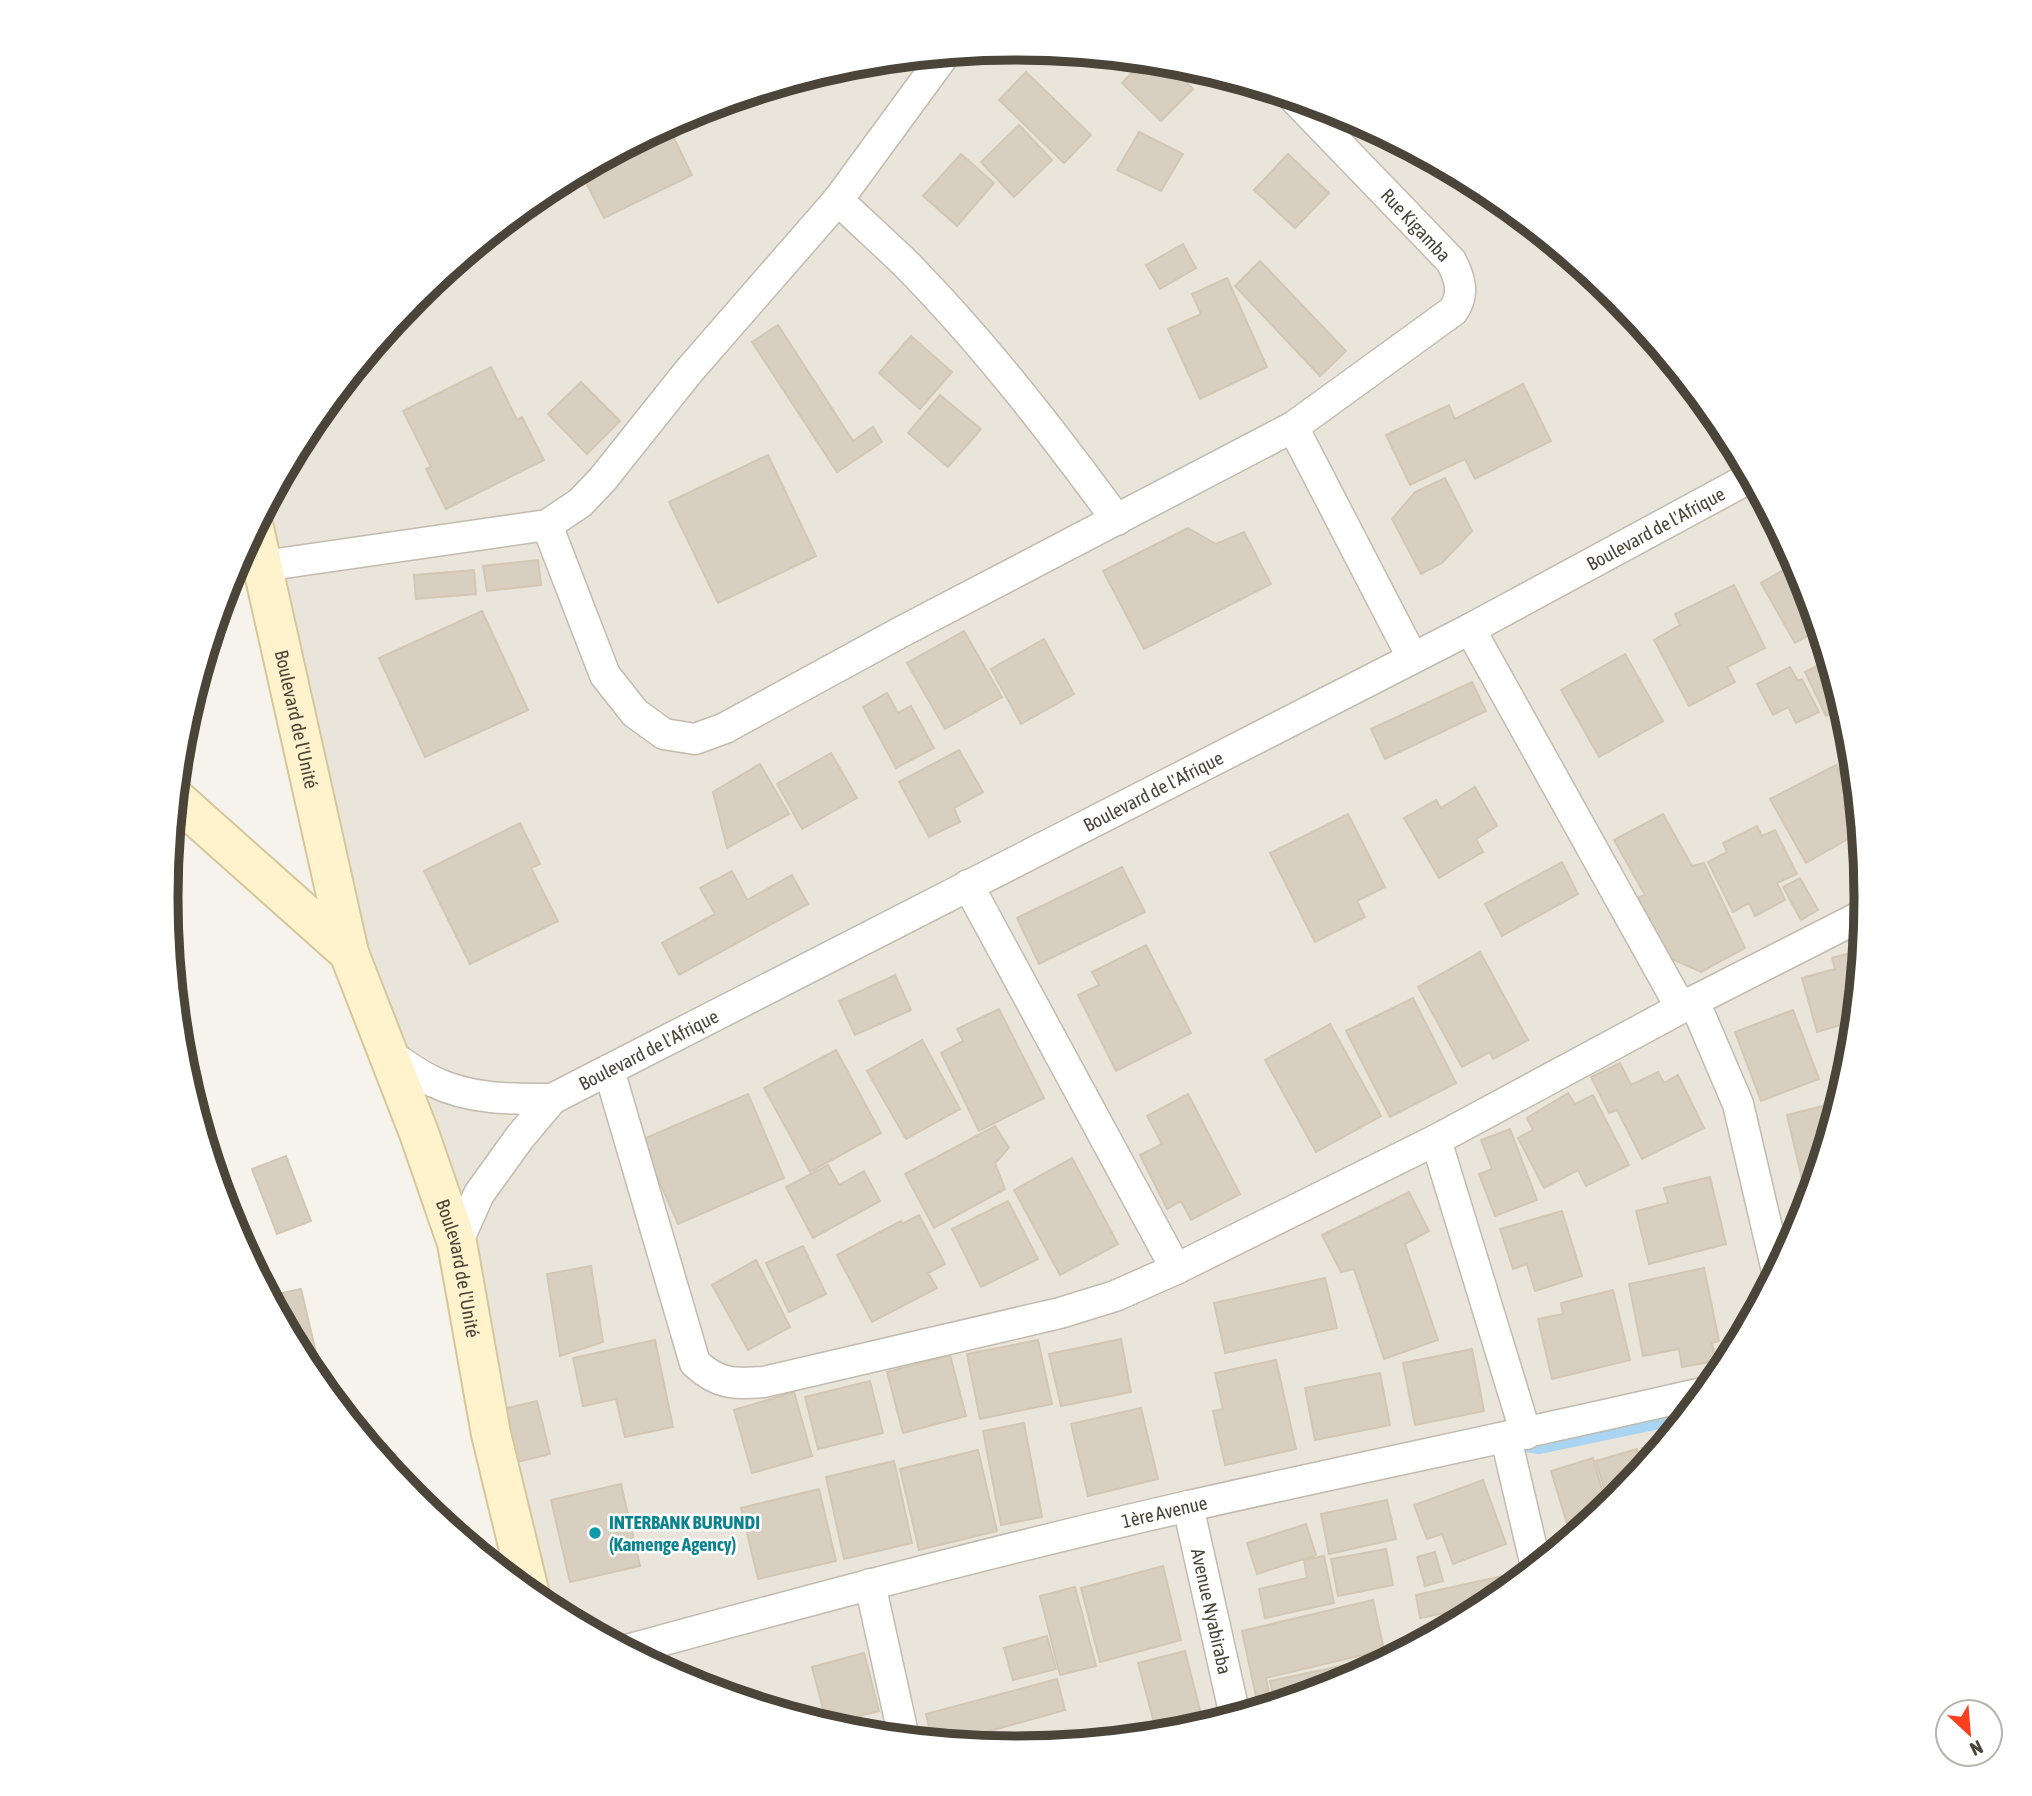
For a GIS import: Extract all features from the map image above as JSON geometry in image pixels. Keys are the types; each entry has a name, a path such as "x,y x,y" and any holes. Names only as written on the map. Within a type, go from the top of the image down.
{"street":[{"path":"263,566 547,525 580,503 602,480 690,370 838,200 938,64"},
{"name":"Rue Kigamba","path":"547,525 605,675 635,713 664,734 695,739 725,728 901,632 1293,427 1453,310 1460,302 1461,288 1458,273 1451,261 1307,112"},
{"path":"838,200 904,262 955,317 1020,393 1117,520"},
{"path":"1293,427 1412,657"},
{"name":"Boulevard de l'Afrique","path":"457,1243 479,1194 552,1098 1470,629 1743,481"},
{"name":"Boulevard de l'Unité","path":"257,542 349,953 419,1133 457,1243 491,1434 526,1577"},
{"path":"1470,629 1687,1004 1738,1104 1774,1257"},
{"name":"Boulevard de l'Unité","path":"183,805 349,953"},
{"path":"968,885 1176,1269"},
{"path":"609,1070 695,1363 709,1376 731,1384 764,1382 1060,1314 1115,1296 1176,1269 1436,1140 1687,1004 1854,920"},
{"name":"Boulevard de l'Afrique","path":"388,1054 435,1083 464,1092 495,1099 552,1098"},
{"path":"1436,1140 1516,1436 1534,1556"},
{"name":"1ère Avenue","path":"639,1647 870,1584 1188,1506 1690,1396"},
{"name":"Avenue Nyabiraba","path":"1188,1506 1232,1708"},
{"path":"870,1584 902,1728"}],"shaded area":[{"path":"961,61 1071,61 1125,67 1233,88 1286,104 1337,123 1435,172 1482,201 1569,268 1609,305 1681,388 1713,432 1768,527 1791,577 1826,681 1838,734 1853,843 1853,953 1847,1007 1826,1115 1810,1168 1791,1219 1742,1317 1713,1364 1646,1451 1609,1491 1526,1563 1482,1595 1387,1650 1337,1673 1233,1708 1180,1720 1071,1735 961,1735 852,1720 799,1708 695,1673 597,1624 538,1586 388,1054 260,535 290,479 351,388 423,305 463,268 550,201 645,146 695,123 799,88 852,76"}],"building":[{"path":"1136,69 1180,76 1193,89 1161,121 1122,83"},
{"path":"1026,72 1091,135 1064,163 999,100"},
{"path":"1019,125 1052,160 1014,197 981,162"},
{"path":"1139,132 1183,154 1161,191 1117,170"},
{"path":"672,134 692,175 604,218 584,180"},
{"path":"961,154 994,183 957,226 923,196"},
{"path":"1288,154 1329,193 1295,228 1254,190"},
{"path":"1183,244 1196,268 1160,289 1146,265"},
{"path":"1260,261 1346,351 1320,376 1235,286"},
{"path":"1227,278 1267,367 1200,399 1168,329 1201,314 1192,294"},
{"path":"778,325 853,441 873,427 882,442 837,472 752,342"},
{"path":"911,336 952,372 920,409 879,373"},
{"path":"491,367 517,420 522,417 544,460 446,509 426,469 431,467 403,411"},
{"path":"581,382 620,421 587,454 548,414"},
{"path":"1523,384 1551,441 1475,479 1465,459 1410,485 1386,435 1449,405 1455,419"},
{"path":"940,395 981,429 948,467 908,433"},
{"path":"768,455 816,556 718,603 669,502"},
{"path":"1445,478 1472,531 1442,563 1421,574 1392,519 1415,492"},
{"path":"1188,528 1216,544 1244,532 1271,584 1144,649 1103,571"},
{"path":"538,560 541,585 487,591 483,566"},
{"path":"1787,568 1812,633 1795,643 1761,583"},
{"path":"474,570 476,594 416,599 414,575"},
{"path":"1734,585 1765,648 1727,667 1735,682 1689,706 1654,640 1680,625 1675,614"},
{"path":"482,611 528,710 425,757 379,658"},
{"path":"964,631 1002,697 945,729 907,663"},
{"path":"1044,639 1074,694 1021,724 991,669"},
{"path":"1625,654 1663,721 1599,757 1561,690"},
{"path":"1821,664 1833,712 1826,716 1805,672"},
{"path":"1790,667 1798,681 1802,679 1819,712 1796,723 1788,707 1773,715 1757,684"},
{"path":"1472,682 1486,711 1385,759 1371,729"},
{"path":"887,693 898,713 911,706 934,748 896,768 863,707"},
{"path":"959,750 983,792 954,808 960,822 929,837 899,782"},
{"path":"831,753 857,798 802,829 777,784"},
{"path":"760,764 789,814 727,848 713,792"},
{"path":"1836,765 1846,784 1852,836 1806,863 1770,799"},
{"path":"1475,787 1497,826 1476,839 1483,852 1439,878 1404,818 1436,800 1441,808"},
{"path":"1348,814 1385,887 1357,901 1365,917 1315,942 1270,853"},
{"path":"1663,814 1692,866 1704,863 1745,948 1701,972 1670,958 1637,898 1645,895 1614,840"},
{"path":"520,823 540,864 531,868 558,921 470,964 424,871"},
{"path":"1757,826 1762,836 1775,830 1797,874 1777,883 1785,900 1755,916 1749,903 1733,912 1708,862 1727,852 1723,843"},
{"path":"1562,862 1578,894 1502,936 1485,904"},
{"path":"1122,867 1145,912 1039,964 1017,918"},
{"path":"732,871 747,900 792,875 808,904 679,975 662,943 715,914 700,888"},
{"path":"1800,878 1818,910 1801,920 1783,887"},
{"path":"1146,945 1191,1033 1116,1071 1078,995 1099,985 1092,972"},
{"path":"1480,952 1528,1040 1493,1059 1490,1052 1462,1067 1418,987"},
{"path":"1853,952 1844,1024 1817,1032 1802,978 1835,969 1832,958"},
{"path":"895,975 911,1010 855,1035 839,1001"},
{"path":"1413,998 1456,1083 1390,1117 1346,1031"},
{"path":"999,1009 1044,1098 979,1131 941,1053 963,1041 957,1029"},
{"path":"1793,1010 1819,1079 1761,1101 1735,1032"},
{"path":"1330,1024 1381,1116 1316,1152 1265,1060"},
{"path":"922,1040 960,1109 906,1139 867,1071"},
{"path":"836,1050 881,1133 810,1172 764,1088"},
{"path":"1620,1063 1631,1085 1658,1072 1664,1083 1678,1075 1704,1128 1642,1159 1617,1110 1609,1113 1591,1077"},
{"path":"1568,1093 1575,1104 1593,1095 1629,1165 1586,1186 1578,1170 1544,1188 1518,1138 1533,1130 1527,1118"},
{"path":"748,1094 784,1178 678,1224 641,1140"},
{"path":"1188,1094 1240,1194 1191,1220 1181,1201 1167,1209 1140,1155 1162,1144 1147,1116"},
{"path":"1828,1105 1804,1185 1787,1115"},
{"path":"995,1126 1009,1148 995,1163 1005,1189 934,1228 905,1174"},
{"path":"1510,1129 1537,1200 1495,1216 1479,1174 1492,1169 1481,1140"},
{"path":"286,1156 311,1221 277,1234 252,1169"},
{"path":"1072,1158 1118,1244 1060,1275 1014,1190"},
{"path":"828,1165 839,1185 864,1171 880,1201 813,1238 786,1187"},
{"path":"1710,1177 1726,1244 1649,1264 1636,1211 1668,1203 1664,1188"},
{"path":"1409,1192 1429,1231 1405,1244 1438,1340 1384,1359 1354,1269 1341,1272 1322,1235"},
{"path":"1008,1201 1038,1259 981,1287 952,1229"},
{"path":"1562,1211 1582,1276 1535,1291 1527,1264 1513,1269 1500,1229"},
{"path":"919,1215 945,1264 928,1273 937,1288 872,1322 837,1255 901,1221 902,1224"},
{"path":"803,1246 826,1294 789,1312 766,1263"},
{"path":"756,1260 790,1327 748,1350 712,1285"},
{"path":"591,1266 603,1342 560,1356 547,1274"},
{"path":"1704,1268 1719,1341 1712,1343 1715,1361 1682,1367 1679,1349 1643,1356 1629,1284"},
{"path":"1325,1278 1337,1328 1225,1353 1214,1303"},
{"path":"301,1289 318,1363 290,1317 278,1294"},
{"path":"1613,1290 1630,1360 1552,1379 1538,1319 1563,1314 1561,1303"},
{"path":"1121,1339 1131,1392 1061,1406 1049,1354"},
{"path":"655,1340 673,1427 625,1437 616,1399 583,1406 573,1358"},
{"path":"1038,1340 1052,1404 980,1419 967,1354"},
{"path":"1472,1349 1484,1411 1415,1425 1403,1363"},
{"path":"950,1355 966,1416 903,1433 887,1372"},
{"path":"1276,1360 1296,1449 1225,1465 1213,1411 1223,1409 1215,1373"},
{"path":"1380,1373 1390,1425 1315,1440 1305,1388"},
{"path":"870,1381 883,1433 818,1449 805,1397"},
{"path":"794,1392 812,1456 752,1473 734,1410"},
{"path":"537,1401 550,1454 513,1463 499,1410"},
{"path":"1141,1408 1158,1479 1088,1496 1071,1424"},
{"path":"1024,1423 1042,1517 1001,1525 983,1431"},
{"path":"1637,1449 1640,1458 1606,1494 1596,1461"},
{"path":"978,1450 997,1531 919,1550 900,1469"},
{"path":"1593,1458 1604,1496 1569,1528 1551,1471"},
{"path":"894,1461 912,1543 844,1559 826,1477"},
{"path":"1483,1480 1506,1544 1453,1564 1442,1534 1427,1539 1414,1505"},
{"name":"INTERBANK BURUNDI (Kamenge Agency)","path":"621,1484 640,1566 570,1582 551,1500"},
{"path":"819,1489 836,1561 758,1579 741,1508"},
{"path":"1387,1500 1396,1539 1329,1554 1321,1514"},
{"path":"1306,1524 1316,1555 1257,1574 1247,1543"},
{"path":"1386,1549 1393,1585 1338,1596 1331,1559"},
{"path":"1435,1552 1443,1581 1425,1586 1417,1557"},
{"path":"1324,1556 1334,1603 1265,1618 1259,1589 1307,1578 1304,1560"},
{"path":"1163,1566 1181,1640 1100,1662 1081,1588"},
{"path":"1503,1576 1504,1579 1457,1610 1420,1618 1416,1595"},
{"path":"1075,1587 1096,1666 1060,1675 1040,1596"},
{"path":"1373,1600 1384,1650 1266,1678 1270,1697 1257,1701 1242,1631"},
{"path":"1047,1636 1056,1669 1013,1680 1004,1648"},
{"path":"1185,1651 1201,1715 1154,1724 1138,1663"},
{"path":"864,1653 879,1711 847,1719 824,1714 812,1667"},
{"path":"1363,1661 1273,1696 1270,1681"},
{"path":"1057,1679 1065,1710 979,1735 930,1732 926,1714"}],"waterway":[{"path":"1520,1446 1539,1449 1670,1422"}],"place":[{"name":"INTERBANK BURUNDI (Kamenge Agency)","path":"595,1533"}]}
